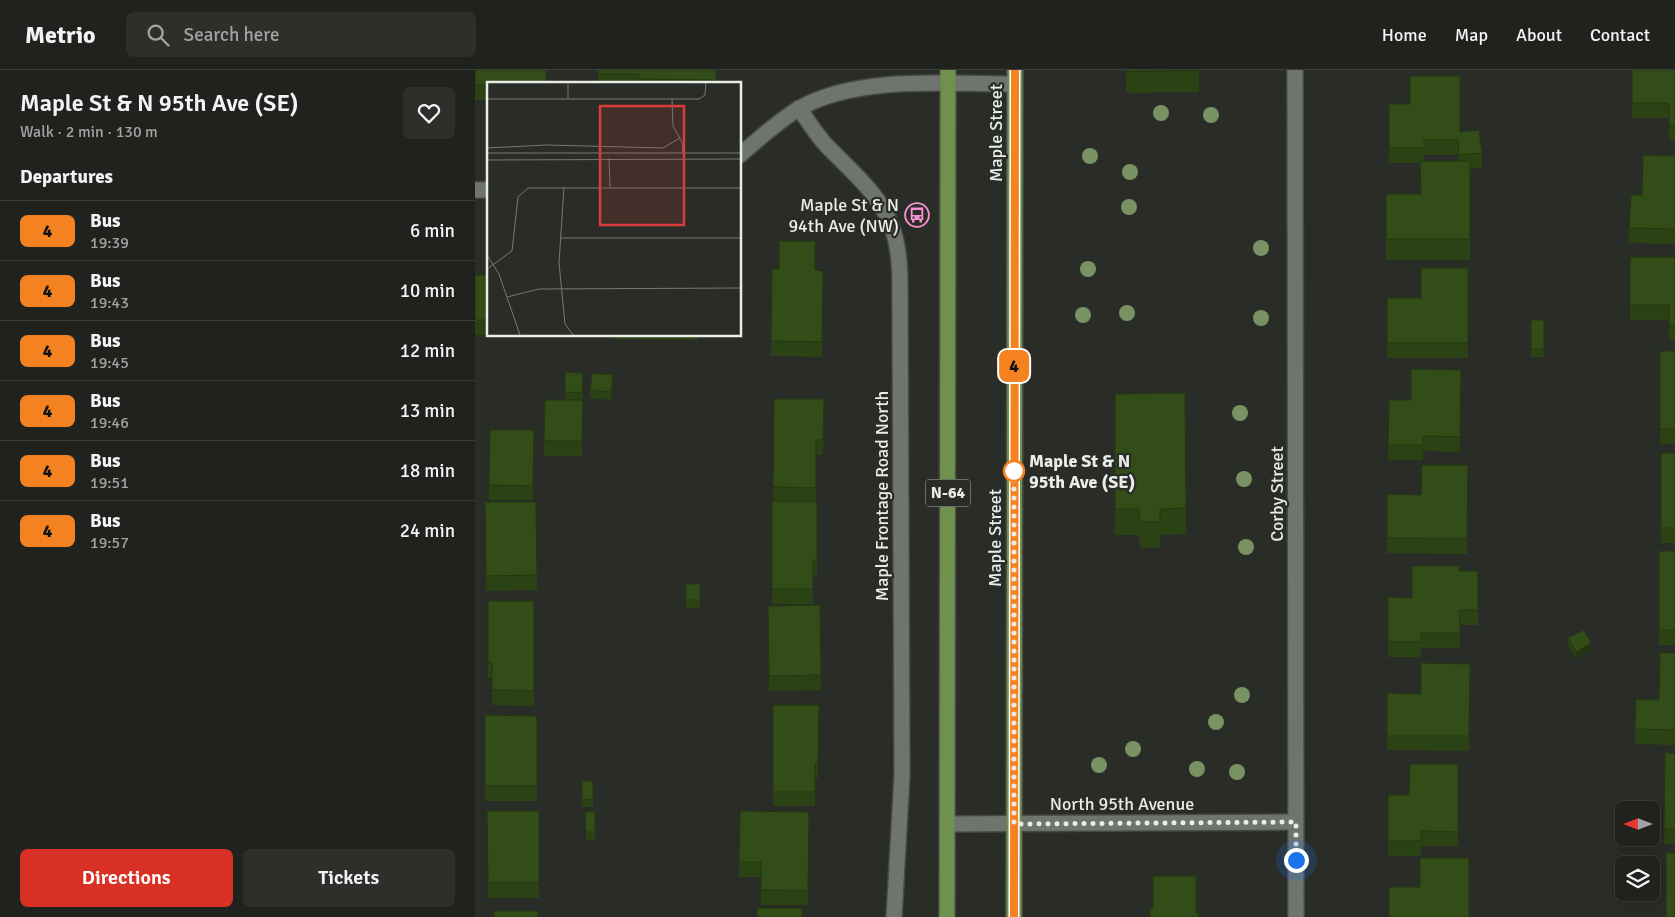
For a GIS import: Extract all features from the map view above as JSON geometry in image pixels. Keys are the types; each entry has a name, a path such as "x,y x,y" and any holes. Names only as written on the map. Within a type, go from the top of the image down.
{"main road":[{"name":"N-64","path":"947,917 948,77"},
{"name":"Maple Street","path":"1014,917 1015,77"}],"street":[{"name":"Corby Street","path":"1295,70 1296,917"},
{"path":"741,154 799,108 833,94 948,77 1015,77"},
{"name":"Maple Frontage Road North","path":"799,108 825,144 873,194 884,210 897,245 900,304 902,776 894,917"},
{"name":"North 95th Avenue","path":"947,824 1296,822"}],"building":[{"path":"475,70 546,70 546,82 487,82 487,85 475,85"},
{"path":"598,70 716,70 716,80 638,79 639,74 598,74"},
{"path":"1126,70 1199,70 1126,72"},
{"path":"1632,70 1675,70 1675,125 1669,125 1669,103 1632,103"},
{"path":"1410,76 1460,76 1460,132 1479,130 1482,153 1459,155 1458,140 1424,140 1424,148 1389,148 1389,104 1410,104"},
{"path":"1643,155 1675,156 1675,229 1629,228 1631,195 1642,195"},
{"path":"1420,161 1470,161 1470,239 1386,239 1386,194 1421,194"},
{"path":"779,241 815,241 815,270 823,271 822,342 771,341 772,269 779,269"},
{"path":"1630,257 1675,257 1675,325 1669,325 1669,305 1630,305"},
{"path":"1421,268 1468,268 1468,343 1387,343 1387,298 1421,298"},
{"path":"475,275 487,275 487,320 475,320"},
{"path":"1531,320 1544,320 1544,349 1531,349"},
{"path":"1660,351 1675,351 1675,429 1660,429"},
{"path":"1411,369 1461,370 1460,437 1423,436 1423,445 1388,445 1389,400 1411,400"},
{"path":"565,372 583,373 582,393 565,392"},
{"path":"592,373 613,375 611,392 590,390"},
{"path":"1185,393 1186,508 1160,509 1160,522 1140,522 1139,509 1115,509 1115,394"},
{"path":"774,399 824,399 823,440 816,440 816,488 773,487"},
{"path":"545,400 583,400 582,441 544,441"},
{"path":"490,430 534,430 533,486 489,485"},
{"path":"1661,453 1675,453 1675,528 1661,528"},
{"path":"1422,465 1468,465 1467,539 1387,538 1387,494 1421,495"},
{"path":"772,501 817,501 817,560 813,560 813,589 772,589"},
{"path":"485,502 536,502 537,575 486,576"},
{"path":"1659,551 1675,551 1675,630 1659,630"},
{"path":"1412,566 1459,566 1459,571 1478,571 1478,610 1460,610 1460,633 1421,633 1421,642 1388,642 1388,597 1412,598"},
{"path":"686,584 700,584 700,600 686,600"},
{"path":"488,601 534,601 534,691 492,690 492,663 488,663"},
{"path":"820,605 821,675 769,676 768,606"},
{"path":"1584,630 1591,643 1576,652 1568,638"},
{"path":"1660,652 1675,653 1675,730 1635,729 1636,699 1659,700"},
{"path":"1421,663 1470,664 1469,736 1387,736 1387,693 1421,694"},
{"path":"773,705 819,705 818,763 815,763 815,792 773,792"},
{"path":"485,715 537,716 537,786 485,786"},
{"path":"1665,753 1675,753 1675,829 1664,829"},
{"path":"1410,764 1458,764 1458,832 1421,831 1421,841 1388,841 1388,795 1409,795"},
{"path":"582,781 593,781 593,799 582,800"},
{"path":"487,811 539,811 539,883 488,883"},
{"path":"595,811 595,832 586,832 585,812"},
{"path":"740,811 809,812 808,891 761,890 761,862 739,862"},
{"path":"1666,853 1675,853 1675,917 1666,917"},
{"path":"1420,858 1469,858 1469,917 1389,917 1389,887 1420,887"},
{"path":"1153,876 1196,876 1196,913 1199,913 1199,917 1150,917 1150,908 1153,908"},
{"path":"757,908 802,908 802,917 757,917"},
{"path":"494,911 538,911 538,917 494,917"}],"bus line":[{"name":"4","path":"1014,917 1015,70"}],"place":[{"name":"Maple St & N 94th Ave (NW)","path":"917,215"},
{"name":"Maple St & N 95th Ave (SE)","path":"1014,471"}],"route":[{"path":"1014,471 1014,824 1296,822 1296,860"}]}
